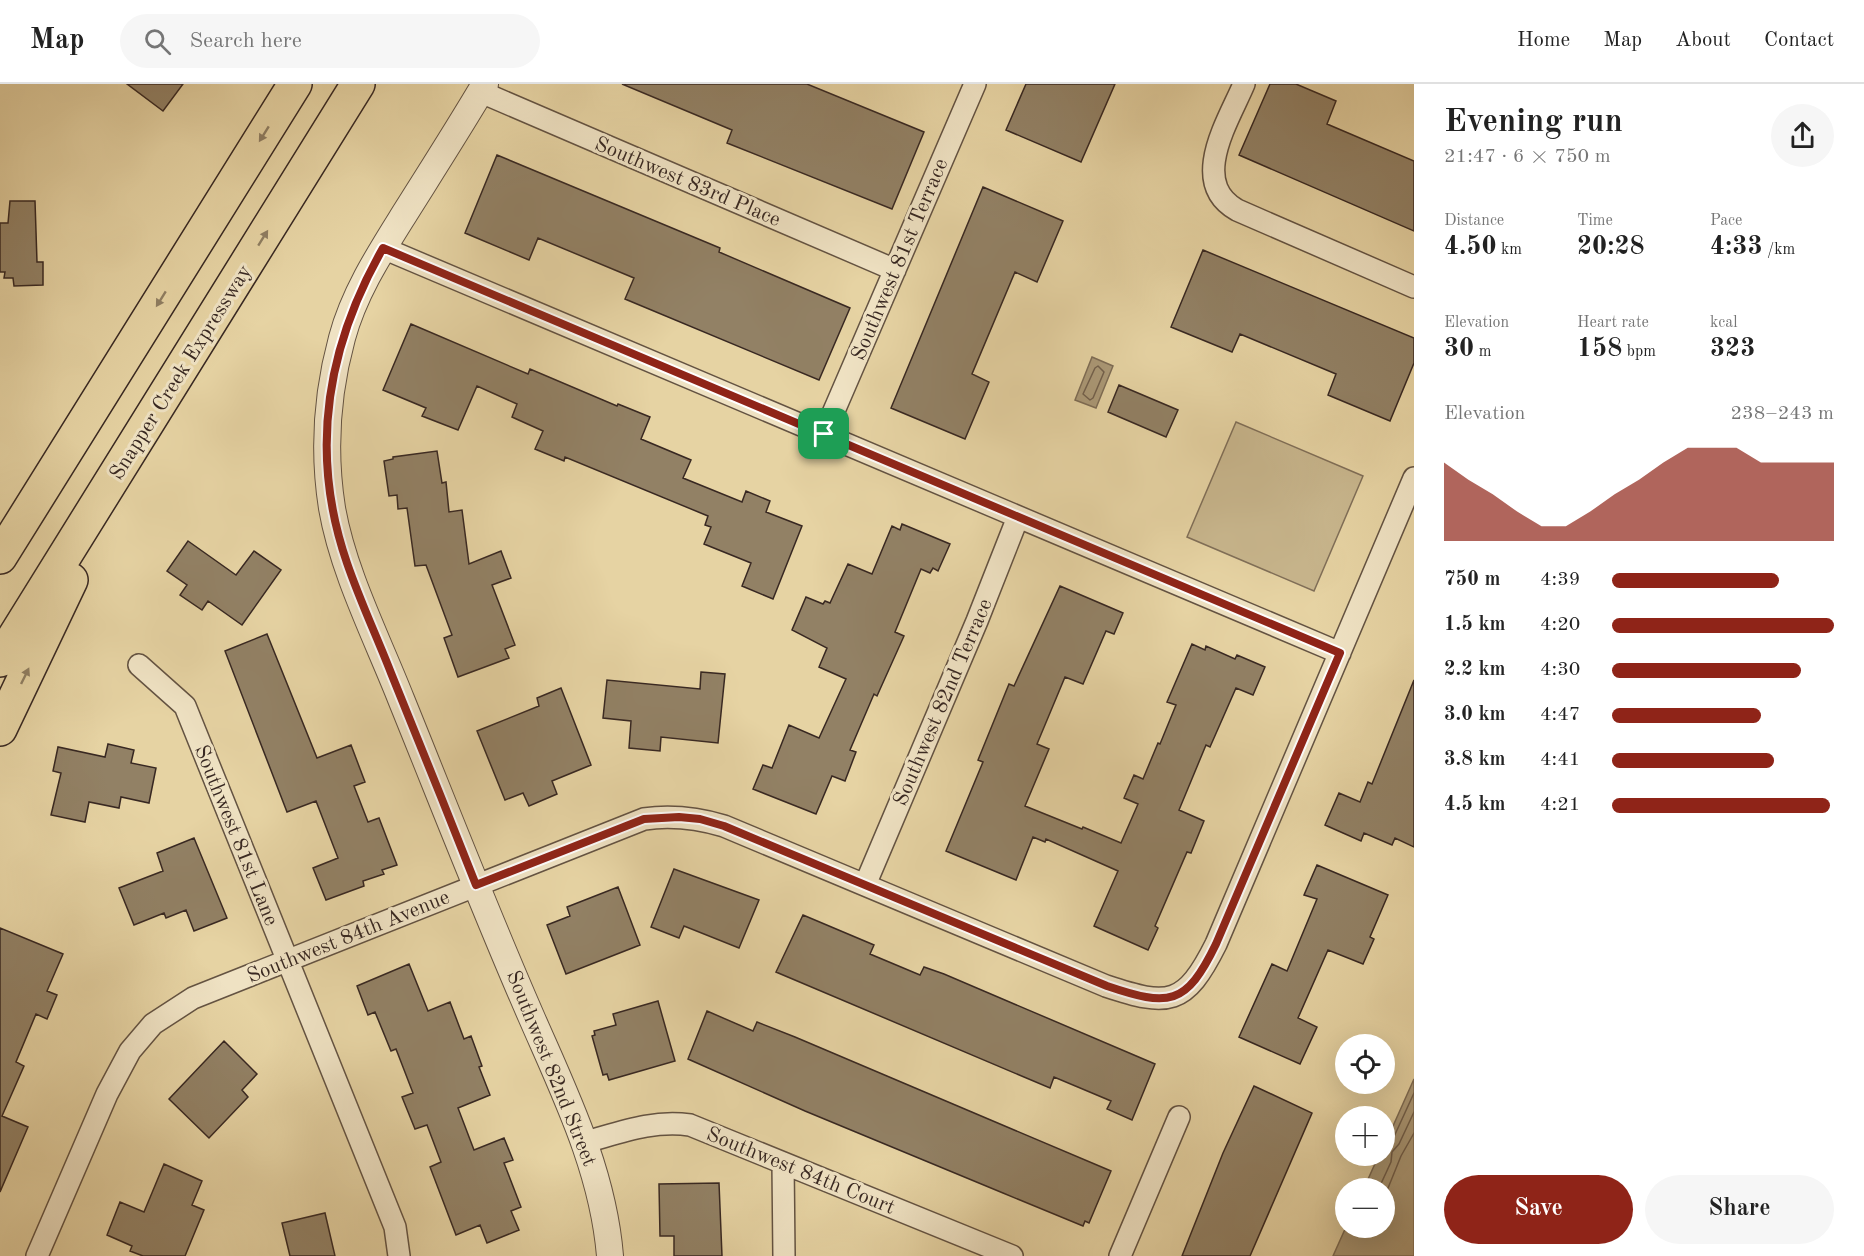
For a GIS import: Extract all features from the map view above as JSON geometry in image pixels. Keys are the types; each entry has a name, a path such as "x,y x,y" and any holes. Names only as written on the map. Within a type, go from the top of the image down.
{"highway":[{"path":"0,557 295,84"},
{"name":"Snapper Creek Expressway","path":"0,660 358,84"},
{"path":"0,522 89,414"},
{"path":"0,729 144,430"}],"street":[{"name":"Southwest 81st Terrace","path":"824,434 975,84"},
{"path":"1244,84 1214,159 1215,183 1221,198 1237,210 1414,287"},
{"name":"Southwest 83rd Place","path":"483,88 895,270"},
{"name":"Southwest 82nd Street","path":"483,88 383,248 357,298 337,359 329,407 327,461 333,512 347,564 476,885 586,1142 604,1207 610,1256"},
{"path":"383,248 1340,653 1414,478"},
{"name":"Southwest 82nd Terrace","path":"864,885 977,621 1018,517"},
{"name":"Southwest 84th Avenue","path":"38,1256 120,1068 141,1037 167,1013 193,998 288,962 630,823 659,817 679,817 700,819 724,826 1107,986 1157,999 1172,998 1198,975 1216,944 1340,653"},
{"name":"Southwest 81st Lane","path":"139,665 185,706 395,1227 399,1256"},
{"path":"1120,1256 1179,1117"},
{"name":"Southwest 84th Court","path":"586,1142 641,1125 671,1123 690,1125 712,1132 1012,1256"},
{"path":"783,1163 784,1256"}],"shaded area":[{"path":"1236,422 1363,476 1314,591 1187,537"}],"water":[{"path":"1092,357 1113,366 1096,408 1075,400"},
{"path":"1414,1079 1414,1256 1333,1256 1341,1238 1395,1238 1395,1178 1369,1178 1374,1166 1395,1166 1395,1122"}],"building":[{"path":"127,84 183,84 163,111"},
{"path":"622,84 807,84 924,132 892,209 727,143 732,130"},
{"path":"1026,84 1115,84 1081,162 1006,130"},
{"path":"1270,84 1296,84 1336,101 1327,124 1414,161 1414,231 1239,155"},
{"path":"497,155 720,248 719,252 850,308 819,380 625,299 634,278 538,238 529,260 465,233"},
{"path":"983,187 1063,221 1037,282 1015,272 972,374 989,382 965,439 891,408"},
{"path":"10,201 35,201 37,262 43,262 43,285 14,286 13,278 4,278 5,272 0,272 0,223 8,223"},
{"path":"1203,250 1414,338 1414,363 1390,421 1328,395 1336,374 1240,334 1232,352 1171,327"},
{"path":"411,324 528,374 530,369 617,406 618,404 650,417 641,439 691,460 683,478 742,502 746,491 770,501 766,512 802,526 773,599 742,586 751,563 704,544 711,527 705,525 708,516 565,457 564,461 535,449 543,431 512,417 517,404 477,386 458,430 422,416 426,408 383,390"},
{"path":"1119,385 1178,410 1166,437 1108,412"},
{"path":"437,451 442,483 446,482 449,512 462,510 469,564 501,551 511,578 492,585 515,645 505,649 509,658 458,677 444,638 452,635 426,565 415,566 407,508 398,509 397,495 389,496 384,461 393,459 393,457"},
{"path":"902,524 950,544 938,571 933,568 930,573 921,569 895,632 904,636 877,696 874,694 850,750 856,752 845,781 832,776 816,814 753,789 763,765 772,768 789,725 819,738 846,679 819,667 827,648 792,630 806,597 823,604 825,601 830,603 848,564 872,574 892,526 900,530"},
{"path":"188,541 236,575 254,551 281,570 242,625 208,601 202,610 180,595 187,585 167,571"},
{"path":"1060,586 1123,613 1114,634 1106,631 1083,684 1065,677 1037,744 1049,749 1025,806 1082,829 1083,827 1121,843 1138,804 1124,798 1134,775 1143,779 1158,743 1160,744 1176,705 1167,702 1192,644 1205,650 1206,646 1235,659 1237,655 1265,667 1253,695 1236,688 1210,747 1206,745 1179,810 1204,821 1191,853 1187,852 1155,926 1158,928 1148,950 1094,926 1118,871 1046,839 1045,842 1033,837 1016,880 946,851 983,762 978,760 1009,684 1014,686"},
{"path":"267,634 317,758 351,745 365,782 354,786 368,822 379,818 397,865 382,870 384,874 363,881 364,886 326,900 313,868 338,858 316,801 287,812 225,651"},
{"path":"701,672 725,674 718,743 661,737 660,751 629,748 631,721 603,718 607,680 700,689"},
{"path":"1414,680 1414,847 1395,838 1392,845 1364,833 1361,841 1325,825 1339,793 1360,802 1368,782 1372,784"},
{"path":"561,688 591,765 552,781 557,794 529,806 523,793 505,800 477,731 539,706 537,698"},
{"path":"108,744 134,750 131,763 156,768 149,803 121,797 119,808 89,802 85,822 51,815 61,773 53,771 58,747 105,757"},
{"path":"194,838 227,918 194,931 186,910 166,918 164,913 134,925 119,888 163,871 157,853"},
{"path":"1317,865 1388,895 1370,937 1374,939 1363,964 1328,950 1298,1018 1317,1027 1300,1064 1239,1037 1272,964 1287,971 1317,899 1304,895"},
{"path":"674,869 759,900 739,948 684,926 679,938 651,927"},
{"path":"618,887 640,945 566,974 547,925 570,916 567,907"},
{"path":"803,915 874,945 870,954 920,975 924,967 944,974 1155,1064 1132,1120 1107,1109 1111,1101 1054,1077 1050,1088 776,972"},
{"path":"0,928 63,954 47,991 57,995 47,1019 36,1014 16,1062 24,1066 2,1116 28,1127 0,1192"},
{"path":"409,964 428,1011 450,1002 464,1039 471,1036 482,1066 479,1067 490,1095 458,1108 474,1150 504,1138 513,1160 504,1163 521,1207 511,1211 519,1230 487,1243 480,1225 456,1235 430,1167 441,1162 427,1125 415,1129 402,1097 413,1093 396,1049 391,1051 375,1012 368,1015 357,986"},
{"path":"658,1001 675,1061 609,1080 607,1074 603,1075 592,1036 595,1035 594,1031 616,1025 613,1014"},
{"path":"707,1011 753,1031 757,1022 795,1037 1111,1171 1089,1223 1085,1221 1083,1226 805,1111 688,1059"},
{"path":"224,1041 257,1074 242,1090 248,1097 209,1138 169,1099"},
{"path":"1254,1086 1312,1113 1250,1256 1182,1256 1223,1153"},
{"path":"164,1164 202,1181 192,1205 204,1210 185,1256 143,1256 130,1251 132,1246 107,1235 120,1202 144,1212"},
{"path":"719,1183 722,1256 674,1256 674,1236 660,1236 659,1184"},
{"path":"325,1213 335,1256 290,1256 282,1223"}],"route":[{"path":"383,248 824,434 1340,653 1216,944 1198,975 1179,994 1172,998 1157,999 1107,986 724,826 700,819 659,817 630,823 476,885 347,564 333,512 327,461 330,393 348,320 383,248"}]}
